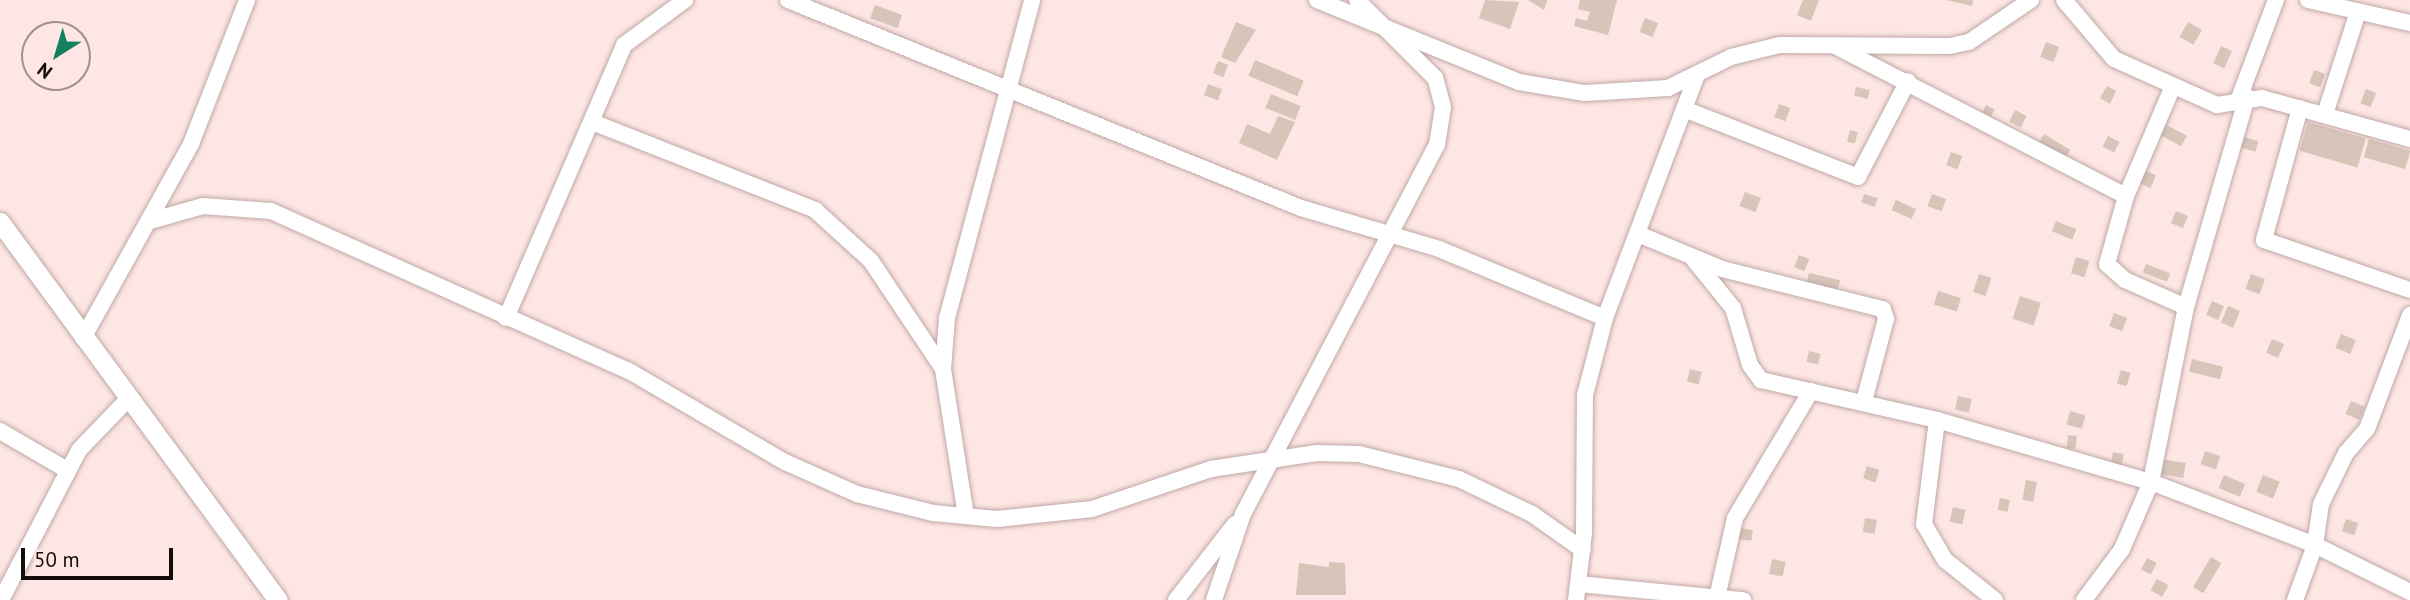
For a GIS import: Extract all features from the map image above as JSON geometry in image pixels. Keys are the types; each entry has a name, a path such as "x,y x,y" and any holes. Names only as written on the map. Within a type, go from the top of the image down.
{"street":[{"path":"83,338 191,144 247,0"},
{"path":"506,318 629,37 685,0"},
{"path":"788,0 1010,87 1301,208 1392,235 1605,318"},
{"path":"966,516 943,369 951,290 1010,87 1032,0"},
{"path":"1317,0 1519,82 1585,93 1668,88 1696,78 1731,57 1830,43 1950,46 1969,42 2031,0"},
{"path":"1176,600 1243,514 1275,459 1430,164 1443,107 1435,78 1378,25 1357,0"},
{"path":"2064,0 2114,59 2217,105 2243,99 2300,108 2410,139"},
{"path":"2084,600 2122,549 2151,482 2186,307 2243,99 2276,0"},
{"path":"2308,0 2410,23"},
{"path":"2325,114 2358,12"},
{"path":"1830,43 2126,196"},
{"path":"1696,78 1605,318 1585,395 1583,550 1578,592 1743,600"},
{"path":"1684,109 1858,177 1908,81"},
{"path":"2173,86 2126,196 2109,270 2186,307"},
{"path":"2300,108 2264,240 2410,290"},
{"path":"592,122 816,210 871,261 943,369"},
{"path":"150,221 203,206 271,211 506,318 629,370 785,462 857,494 966,516 1030,518 1092,509 1162,482 1275,459 1359,454 1429,468 1532,513 1583,550"},
{"path":"0,222 278,600"},
{"path":"1638,234 1694,260 1883,309 1884,329 1864,401"},
{"path":"1694,260 1733,308 1754,373 1770,384 1864,401 2151,482 2315,545 2410,592"},
{"path":"2295,600 2315,545 2321,504 2346,453 2367,429 2406,346 2410,315"},
{"path":"1717,598 1735,518 1811,391"},
{"path":"1,600 67,470 128,399"},
{"path":"1937,420 1924,524 1945,560 1995,600"},
{"path":"0,431 67,470"},
{"path":"1214,600 1243,514"}],"building":[{"path":"1485,0 1519,2 1510,29 1479,18"},
{"path":"1528,0 1547,0 1544,10"},
{"path":"1580,0 1617,0 1608,35 1574,26 1576,18 1587,21 1590,12 1578,9"},
{"path":"1803,0 1819,0 1811,21 1797,15"},
{"path":"1946,0 1973,0 1972,6"},
{"path":"875,5 902,15 897,28 870,18"},
{"path":"1645,18 1658,23 1653,37 1640,32"},
{"path":"1236,22 1256,30 1235,63 1221,57"},
{"path":"2188,22 2202,30 2193,45 2180,37"},
{"path":"2046,42 2059,47 2053,62 2040,57"},
{"path":"2221,46 2232,51 2224,68 2213,63"},
{"path":"1255,60 1304,81 1297,96 1248,76"},
{"path":"1218,61 1228,65 1223,77 1213,73"},
{"path":"2314,70 2325,74 2320,87 2309,83"},
{"path":"1208,84 1222,89 1218,100 1204,95"},
{"path":"2107,86 2116,91 2110,104 2100,98"},
{"path":"1856,87 1870,90 1868,99 1854,96"},
{"path":"2366,89 2376,93 2371,107 2360,103"},
{"path":"1271,94 1301,106 1295,120 1265,108"},
{"path":"1779,104 1790,108 1785,121 1774,117"},
{"path":"1986,105 1995,110 1991,117 1982,112"},
{"path":"2015,110 2027,116 2021,127 2009,122"},
{"path":"1278,116 1295,122 1277,160 1239,143 1247,124 1270,134"},
{"path":"2308,122 2366,139 2357,167 2300,151"},
{"path":"2163,123 2187,136 2181,146 2157,134"},
{"path":"1850,130 1858,132 1855,144 1847,142"},
{"path":"2044,134 2071,150 2066,158 2039,142"},
{"path":"2108,136 2120,142 2114,153 2103,147"},
{"path":"2244,137 2258,141 2255,152 2241,148"},
{"path":"2369,139 2410,151 2405,169 2364,157"},
{"path":"1951,152 1962,156 1957,169 1946,165"},
{"path":"2141,169 2156,175 2151,188 2136,182"},
{"path":"1745,192 1761,198 1755,212 1740,206"},
{"path":"1864,194 1877,198 1875,207 1861,203"},
{"path":"1932,194 1946,199 1942,211 1928,206"},
{"path":"1896,200 1916,209 1912,219 1892,210"},
{"path":"2176,211 2188,216 2183,228 2171,223"},
{"path":"2056,221 2076,229 2072,239 2052,231"},
{"path":"1799,255 1809,259 1804,271 1794,267"},
{"path":"2076,257 2089,261 2084,277 2071,273"},
{"path":"2146,264 2170,273 2167,282 2143,272"},
{"path":"1809,273 1840,280 1837,293 1806,286"},
{"path":"1979,274 1991,278 1985,296 1973,292"},
{"path":"2251,274 2265,279 2260,294 2246,289"},
{"path":"1938,291 1961,298 1957,311 1934,304"},
{"path":"2020,296 2041,303 2034,326 2013,319"},
{"path":"2212,301 2224,306 2218,320 2206,315"},
{"path":"2228,306 2240,311 2233,328 2221,323"},
{"path":"2114,313 2127,318 2122,331 2109,326"},
{"path":"2341,334 2356,340 2350,354 2335,348"},
{"path":"2272,339 2284,344 2278,358 2266,353"},
{"path":"1809,351 1821,354 1818,365 1806,362"},
{"path":"2192,359 2223,367 2220,379 2189,372"},
{"path":"1690,369 1702,372 1698,385 1687,382"},
{"path":"2121,370 2131,373 2126,386 2117,383"},
{"path":"1958,396 1972,399 1969,413 1955,410"},
{"path":"2351,401 2365,407 2359,420 2346,414"},
{"path":"2070,411 2085,415 2082,429 2066,425"},
{"path":"2068,435 2077,436 2076,449 2067,448"},
{"path":"2205,451 2220,456 2216,469 2201,464"},
{"path":"2113,452 2124,454 2121,468 2111,466"},
{"path":"2160,459 2186,463 2183,478 2158,474"},
{"path":"1867,466 1879,470 1875,482 1863,478"},
{"path":"2224,475 2245,484 2240,497 2219,488"},
{"path":"2263,475 2280,482 2273,498 2256,492"},
{"path":"2026,480 2037,482 2033,502 2023,500"},
{"path":"2000,498 2010,500 2008,512 1998,510"},
{"path":"1953,507 1966,510 1962,525 1950,522"},
{"path":"1865,518 1877,520 1875,534 1863,532"},
{"path":"2346,519 2358,523 2354,535 2342,531"},
{"path":"1739,528 1753,530 1751,541 1737,539"},
{"path":"2211,557 2221,563 2203,593 2193,587"},
{"path":"2147,558 2157,563 2151,575 2141,570"},
{"path":"1772,559 1786,562 1783,577 1769,574"},
{"path":"1329,562 1345,563 1346,595 1296,595 1299,563 1329,567"},
{"path":"2157,579 2168,585 2162,597 2151,590"}]}
